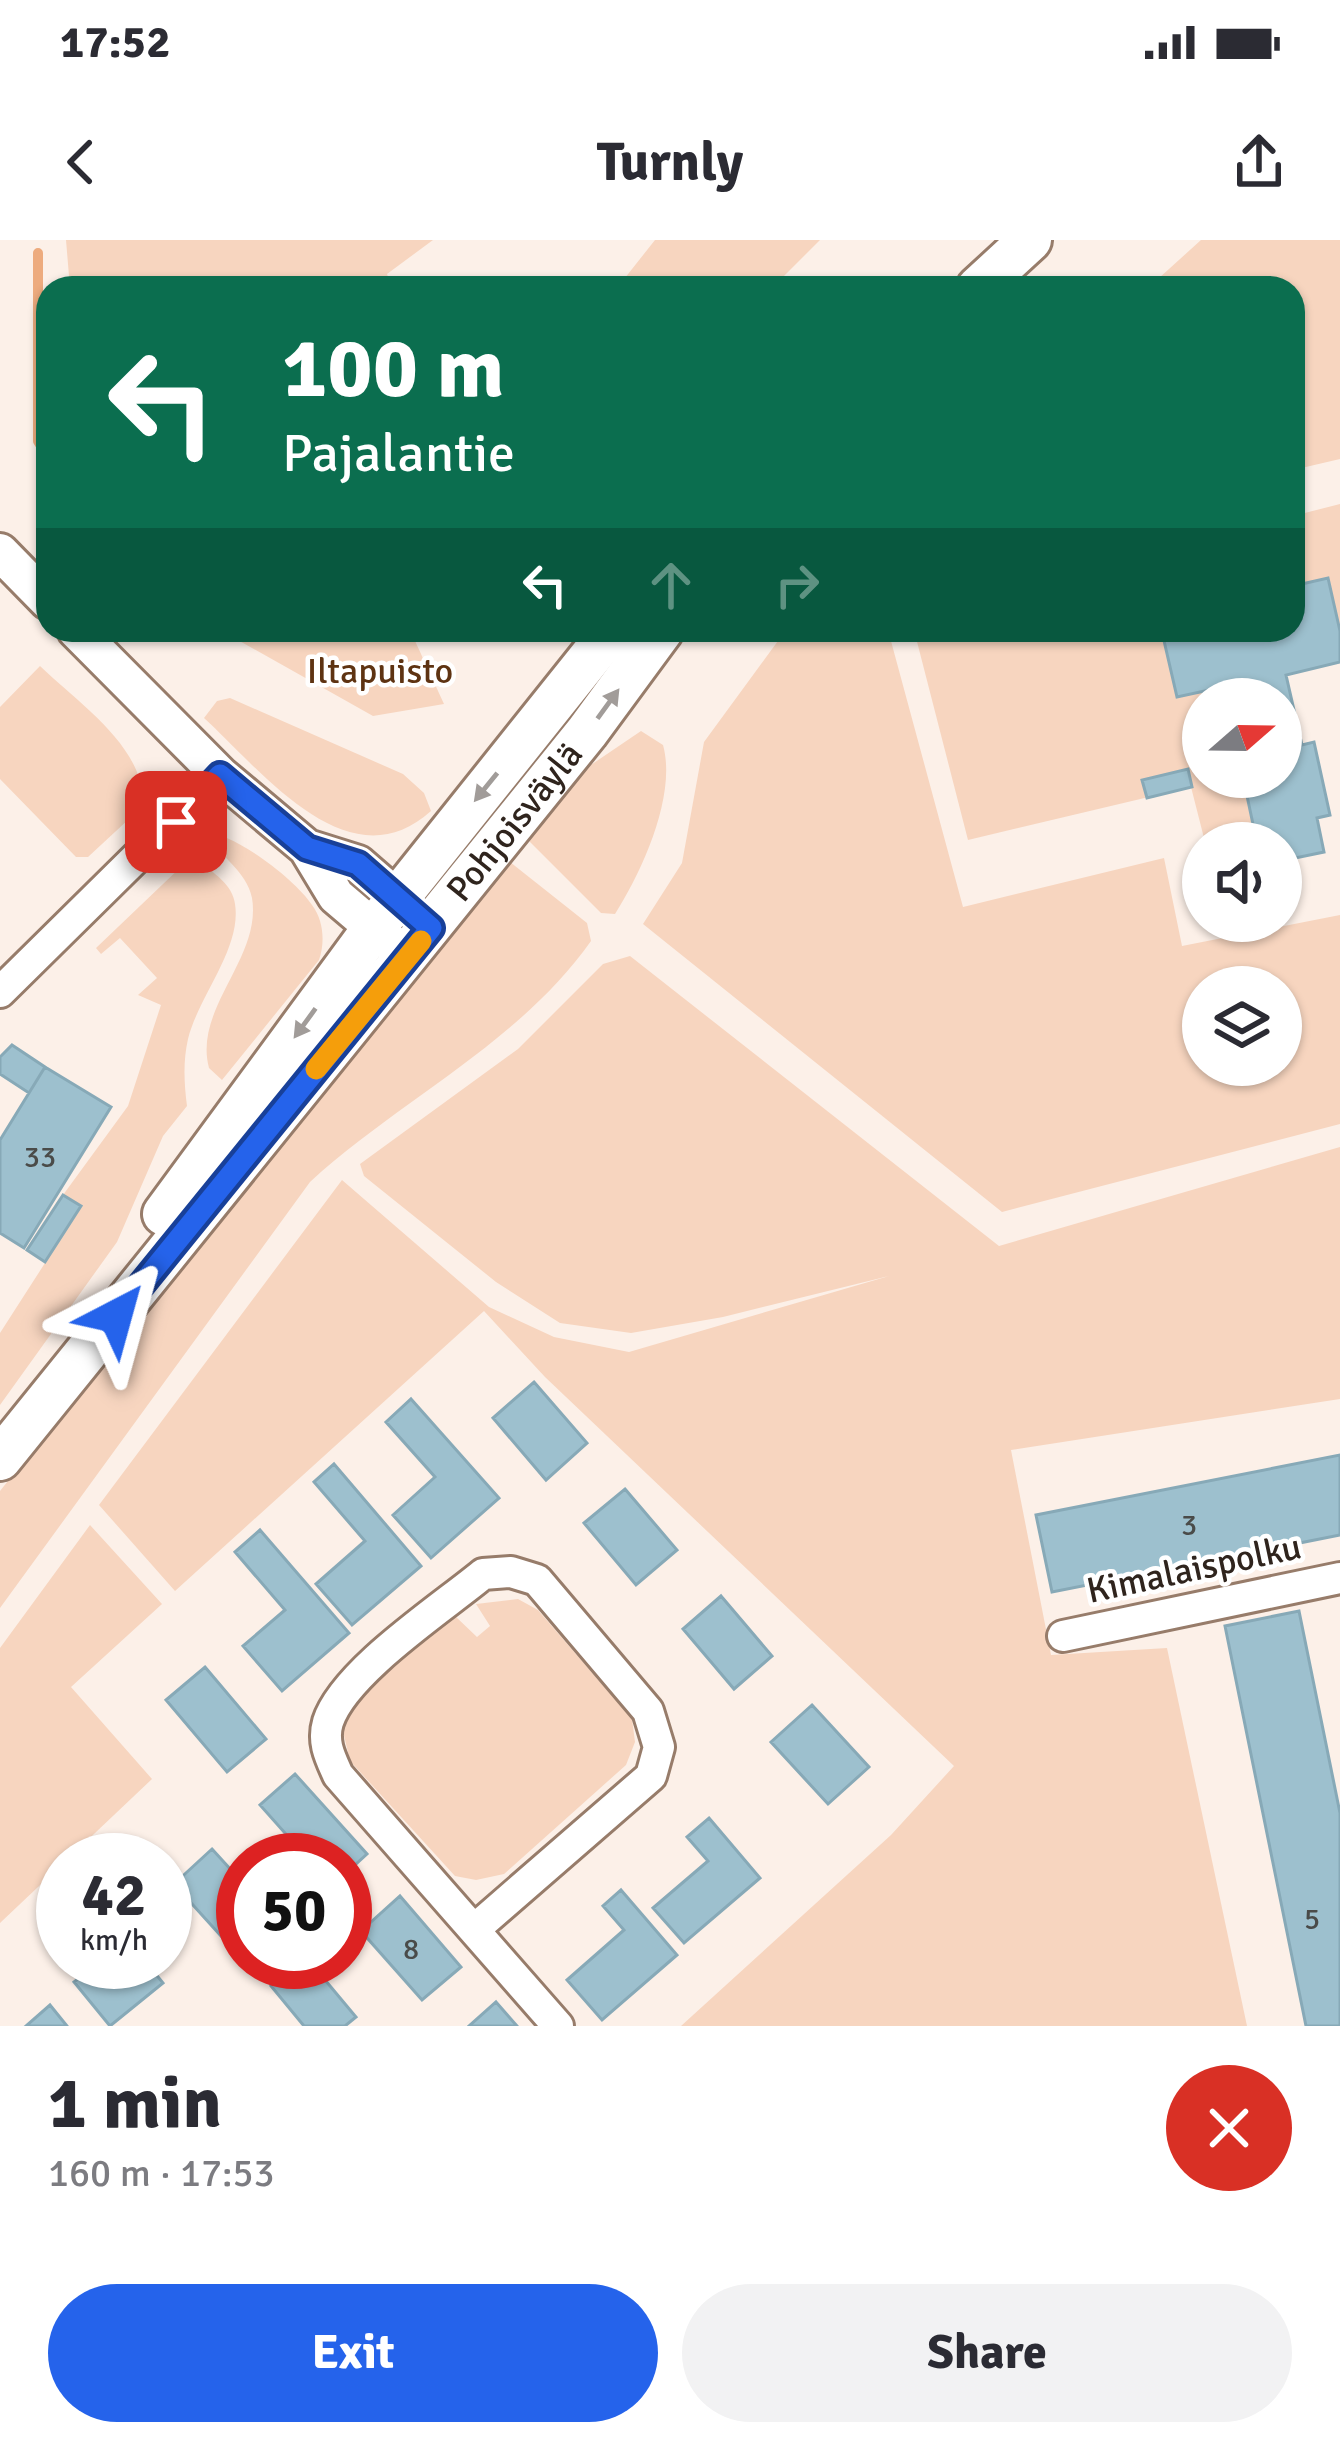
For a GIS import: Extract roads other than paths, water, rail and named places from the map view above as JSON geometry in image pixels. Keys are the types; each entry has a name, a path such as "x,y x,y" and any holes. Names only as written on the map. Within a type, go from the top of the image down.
{"main road":[{"path":"991,276 1030,240"},
{"name":"Pohjoisväylä","path":"0,1455 75,1336 386,913 602,642"},
{"name":"Pohjoisväylä","path":"0,1455 420,942 653,642"}],"street":[{"path":"0,552 36,589"},
{"path":"88,642 220,775 307,848 336,896 386,913 420,942"},
{"path":"0,992 220,775"},
{"path":"476,1928 651,1776 659,1748 648,1711 537,1580 511,1572 483,1574 353,1683 328,1720 325,1747 338,1775 559,2026"},
{"name":"Kimalaispolku","path":"1064,1636 1340,1578"}],"waterway":[{"path":"38,253 38,276"}],"park label":[{"name":"Iltapuisto","path":"380,671"}]}
